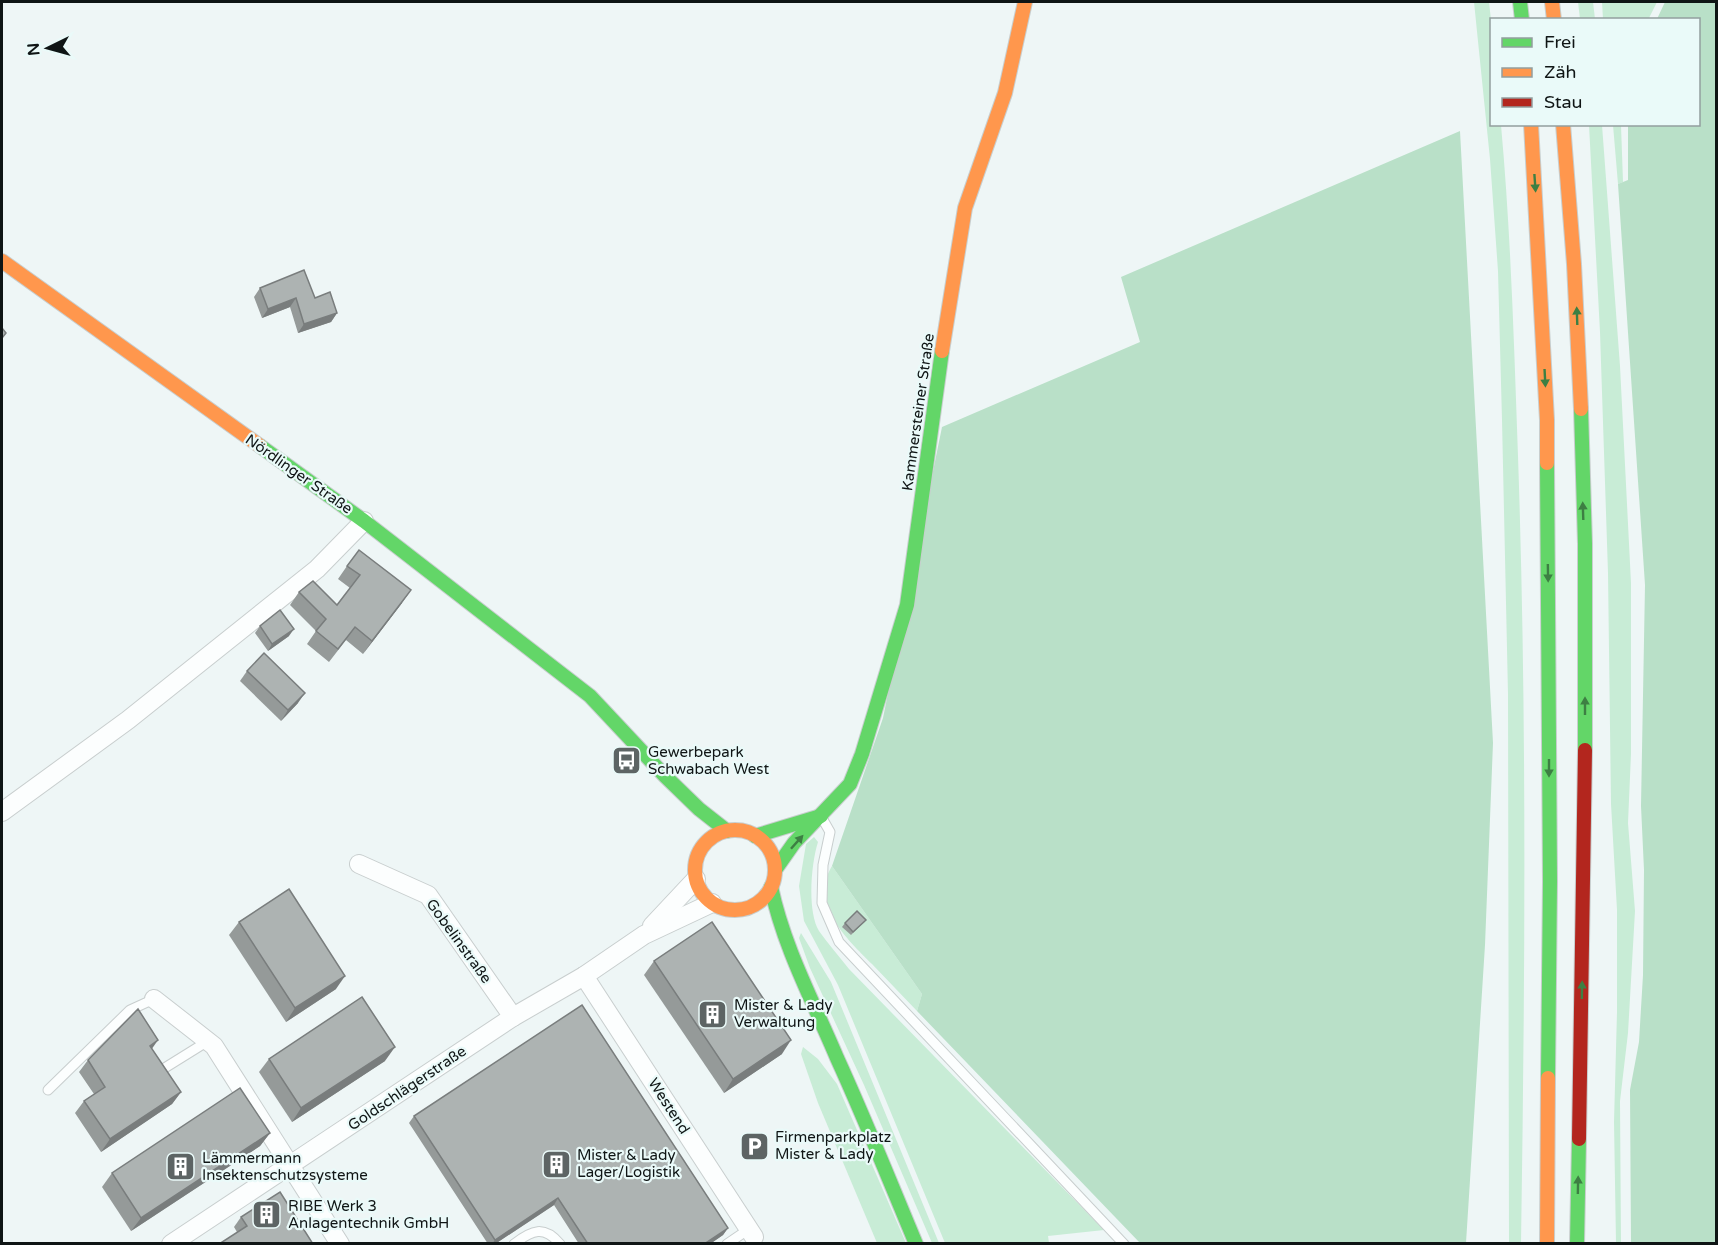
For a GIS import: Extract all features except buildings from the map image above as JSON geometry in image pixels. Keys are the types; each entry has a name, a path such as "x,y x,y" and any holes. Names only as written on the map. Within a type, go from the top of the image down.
{"main road":[{"name":"Kammersteiner Straße","path":"775,870 794,843 850,784 862,754 907,605 949,302 965,208 1005,93 1025,2"},
{"path":"1520,2 1522,18"},
{"path":"1552,2 1554,18"},
{"path":"1531,126 1547,420 1550,846 1547,1244"},
{"path":"1563,126 1576,307 1585,584 1584,880 1577,1244"},
{"name":"Nördlinger Straße","path":"2,261 364,520"},
{"path":"364,520 590,696 664,776 699,809 727,831"},
{"path":"664,776 687,812 701,849"},
{"path":"755,836 821,816"},
{"path":"727,831 746,832 755,836 769,850 775,870 771,887 764,898 754,906 741,910 731,910 712,903 705,896 696,879 695,869 701,849 708,841 727,831"},
{"path":"771,887 794,964 834,1051 916,1244"},
{"path":"741,910 757,922"},
{"path":"772,938 794,964"}],"street":[{"name":"Nördlinger Straße","path":"2,812 128,720 299,583 364,520"},
{"name":"Gobelinstraße","path":"359,864 428,895 513,1017"},
{"name":"Goldschlägerstraße","path":"644,935 696,879"},
{"name":"Goldschlägerstraße","path":"171,1244 513,1017 584,976 644,935 712,903"},
{"name":"Westend","path":"584,976 752,1233"},
{"path":"154,999 214,1046 340,1244"}],"lane":[{"path":"821,816 830,832 823,865 822,903 839,942 1124,1244"},
{"path":"48,1090 130,1010 154,999"},
{"path":"163,1069 208,1041"},
{"path":"514,1244 532,1233 543,1231 553,1236 560,1244"},
{"path":"727,1244 752,1233"}],"green space":[{"path":"1474,2 1489,2 1490,126 1501,126 1514,331 1524,751 1521,1244 1509,1243 1508,694 1498,271 1490,159"},
{"path":"1578,2 1593,2 1595,18 1580,18"},
{"path":"1602,2 1657,2 1649,18 1603,18"},
{"path":"1665,2 1716,2 1716,1244 1631,1243 1630,1090 1639,1042 1643,975 1644,870 1641,806 1645,585 1618,184 1628,180 1628,126 1700,126 1700,18 1657,18"},
{"path":"1589,126 1602,126 1620,366 1631,583 1631,754 1628,823 1635,911 1628,1033 1620,1101 1621,1244 1616,1243 1614,1122 1617,910 1611,804 1608,573 1600,332"},
{"path":"1613,126 1621,126 1623,182 1618,184"},
{"path":"1460,131 1493,743 1485,945 1466,1243 1140,1243 917,1011 922,994 832,866 883,718 942,427 1140,342 1121,277"},
{"path":"814,837 818,842 812,875 812,900 815,922 822,936 849,969 1104,1230 1048,1236 1049,1243 945,1243 838,985 804,921 799,886 806,844"},
{"path":"832,866 922,994 917,1011 852,943 834,920 825,894 826,880"},
{"path":"801,933 831,982 939,1243 932,1243 864,1085 810,968 799,938"},
{"path":"803,1047 818,1059 837,1084 906,1243 877,1243 818,1103 801,1054"}],"traffic: fast":[{"path":"1520,2 1522,18"},
{"path":"775,870 794,843 850,784 862,754 907,605 942,351"},
{"path":"1581,409 1585,544 1585,750"},
{"path":"260,446 364,521 590,696 665,776 699,809 727,831"},
{"path":"1547,463 1550,881 1548,1078"},
{"path":"755,836 821,816"},
{"path":"771,887 791,953 858,1104 916,1244"},
{"path":"1577,1244 1579,1139"}],"traffic: slow":[{"path":"942,351 965,208 1005,93 1025,2"},
{"path":"1552,2 1554,18"},
{"path":"1531,126 1547,420 1547,463"},
{"path":"1563,126 1574,264 1581,409"},
{"path":"2,261 260,446"},
{"path":"735,830 750,833 763,842 772,855 775,870 772,885 763,898 750,907 735,910 720,907 707,898 698,885 695,870 698,855 707,842 720,833 735,830"},
{"path":"1547,1244 1548,1078"}],"traffic: jam":[{"path":"1579,1139 1585,750"}],"place":[{"name":"Gewerbepark Schwabach West","path":"627,761"},
{"name":"Mister & Lady Verwaltung","path":"713,1014"},
{"name":"Firmenparkplatz Mister & Lady","path":"754,1146"},
{"name":"Mister & Lady Lager/Logistik","path":"556,1164"},
{"name":"Lämmermann Insektenschutzsysteme","path":"181,1167"},
{"name":"RIBE Werk 3 Anlagentechnik GmbH","path":"267,1215"}]}
